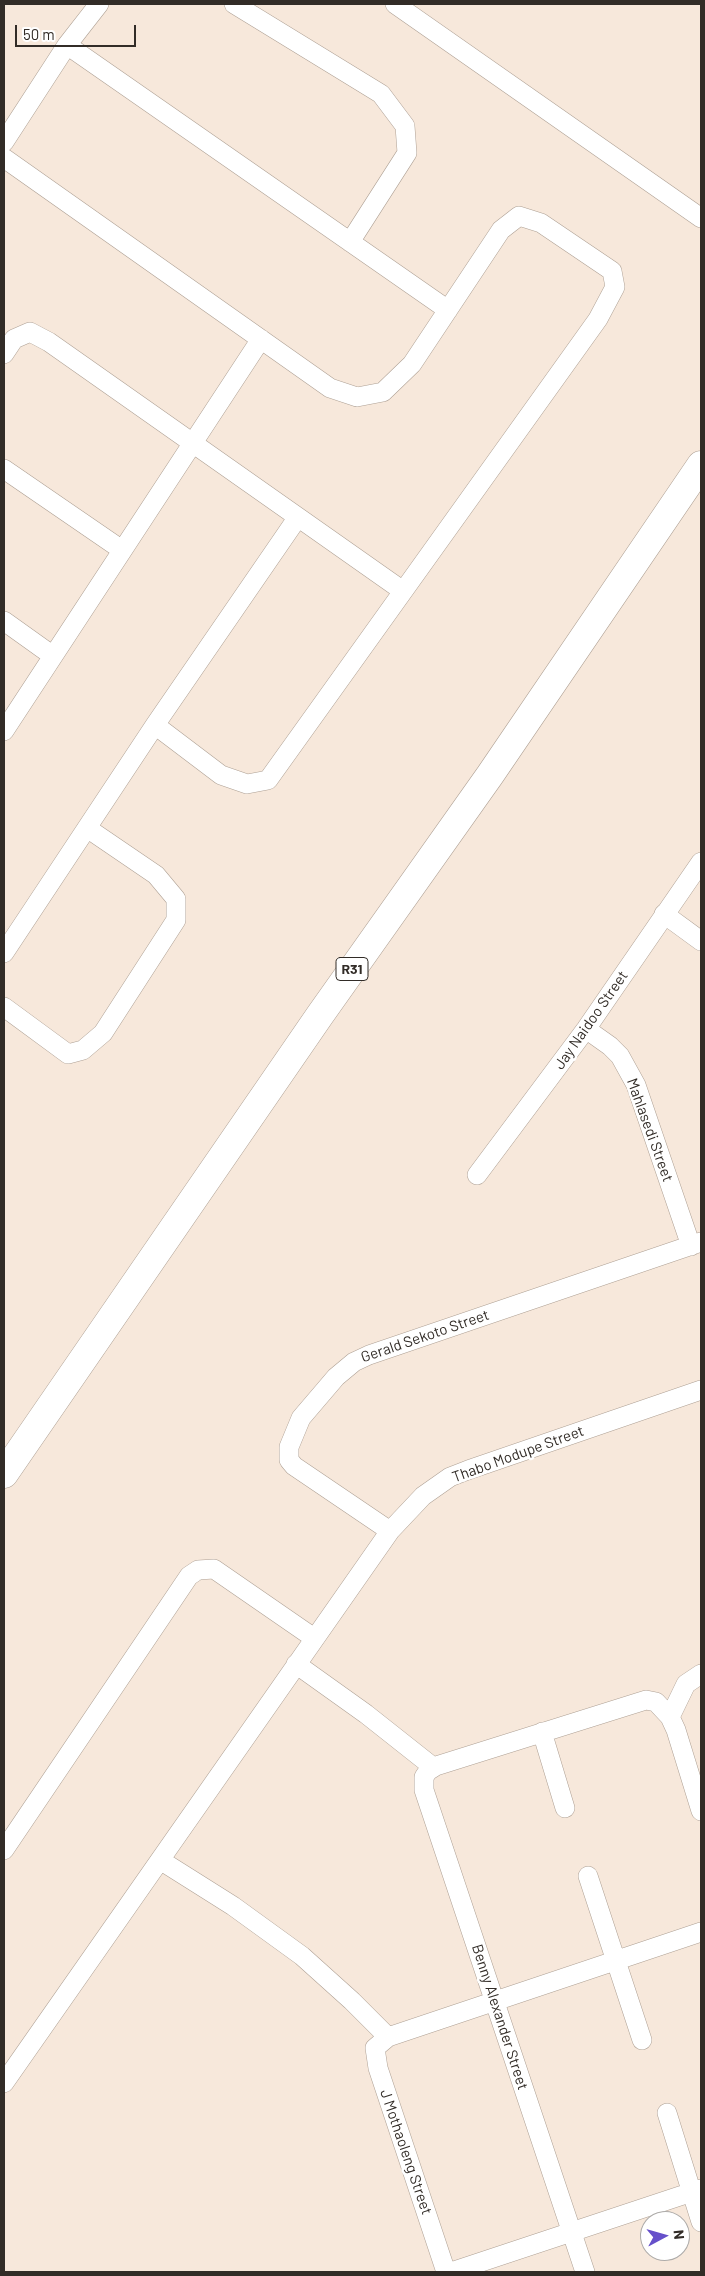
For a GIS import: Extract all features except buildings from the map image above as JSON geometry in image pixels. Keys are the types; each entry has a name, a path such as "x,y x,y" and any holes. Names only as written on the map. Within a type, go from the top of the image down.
{"main road":[{"name":"R31","path":"4,1474 325,1007 490,775 701,465"}],"street":[{"path":"4,142 67,45 99,4"},
{"path":"234,4 381,94 405,126 407,153 350,242"},
{"path":"395,4 701,218"},
{"path":"67,45 448,310"},
{"path":"4,158 330,388 357,397 383,392 412,364 501,230 519,216 541,222 612,272 616,287 598,319 268,780 248,784 220,775 156,725"},
{"path":"4,354 14,339 30,332 193,443 403,591"},
{"path":"4,730 261,339"},
{"path":"4,469 122,550"},
{"path":"4,953 156,725 298,518"},
{"path":"4,621 53,656"},
{"path":"4,1007 68,1054 83,1050 103,1033 176,920 176,899 156,875 87,828"},
{"name":"Jay Naidoo Street","path":"478,1175 586,1029 701,862"},
{"path":"664,914 701,941"},
{"name":"Mahlasedi Street","path":"586,1029 610,1046 620,1056 636,1085 696,1244"},
{"name":"Gerald Sekoto Street","path":"390,1531 294,1466 289,1460 289,1447 301,1418 336,1377 354,1362 369,1355 696,1244"},
{"name":"Thabo Modupe Street","path":"4,2083 390,1531 423,1496 450,1477 701,1390"},
{"path":"4,1850 189,1576 198,1570 214,1569 314,1638"},
{"path":"296,1664 366,1714 435,1767 646,1700 656,1702 670,1717 676,1730 701,1811"},
{"path":"670,1717 686,1684 701,1674"},
{"path":"542,1732 565,1808"},
{"name":"Benny Alexander Street","path":"435,1767 424,1777 424,1790 585,2272"},
{"path":"160,1860 234,1906 302,1956 352,2001 388,2037 701,1932"},
{"path":"588,1876 642,2040"},
{"name":"J Mothaoleng Street","path":"388,2037 375,2048 378,2068 446,2272"},
{"path":"667,2113 696,2190 701,2222"},
{"path":"451,2272 696,2190"}]}
